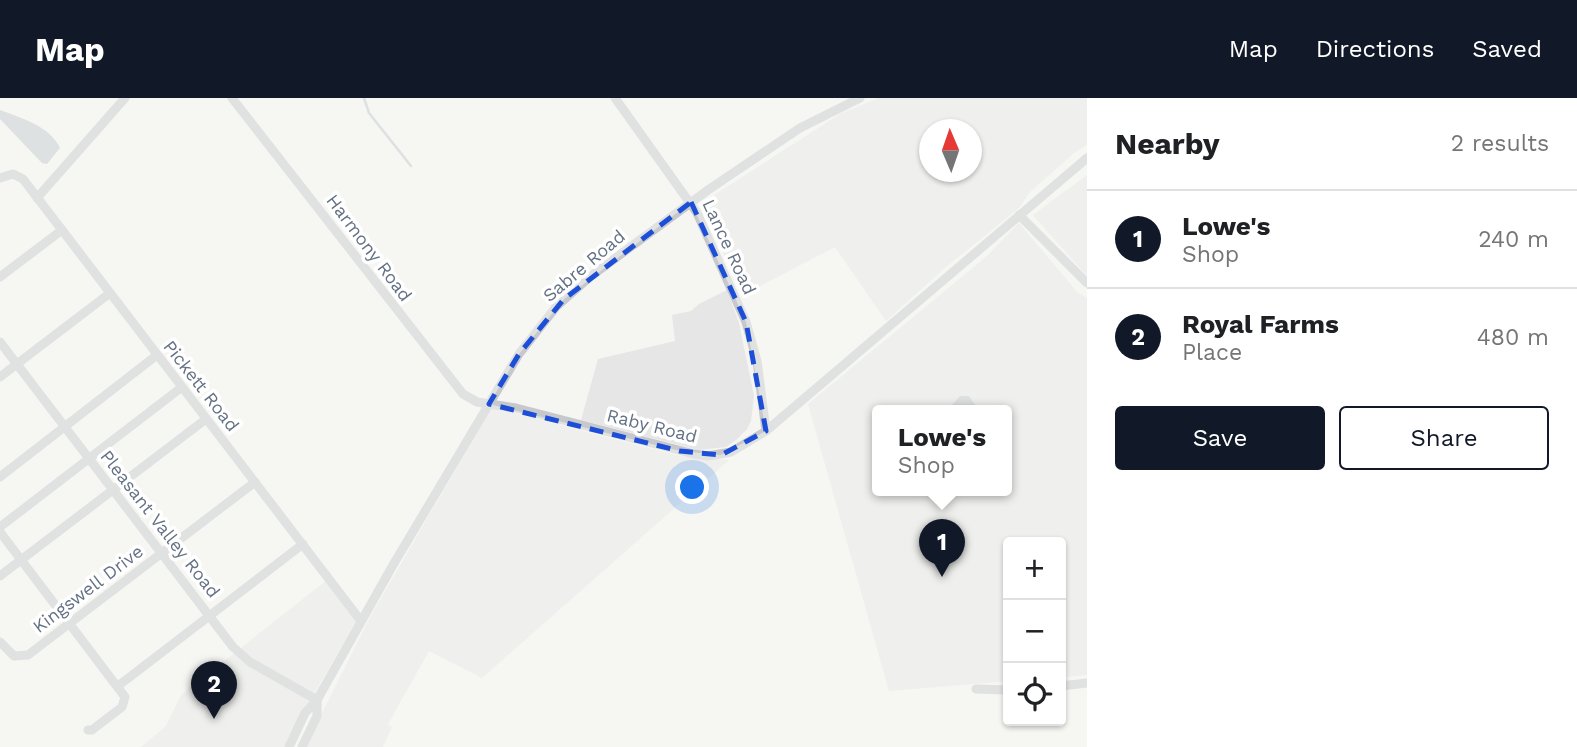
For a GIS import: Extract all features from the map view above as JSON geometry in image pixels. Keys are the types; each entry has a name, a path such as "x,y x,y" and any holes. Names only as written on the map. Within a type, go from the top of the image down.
{"street":[{"path":"37,198 125,98"},
{"name":"Harmony Road","path":"232,98 454,384 469,398 489,404"},
{"name":"Lance Road","path":"615,98 691,202 746,322 757,361 766,431"},
{"name":"Sabre Road","path":"489,404 519,354 564,299 591,276 691,202 800,128 860,98"},
{"name":"Raby Road","path":"489,404 516,408 708,456 741,448 766,431 1087,158"},
{"name":"Pickett Road","path":"0,178 13,174 23,179 361,621"},
{"path":"1019,215 1087,283"},
{"path":"0,277 62,230"},
{"path":"0,377 110,293"},
{"name":"Pleasant Valley Road","path":"0,342 240,653 317,700"},
{"path":"0,477 158,355"},
{"path":"88,730 92,730 124,705 125,697 0,529 182,387"},
{"path":"289,747 305,713 317,700 489,404"},
{"path":"0,576 206,419"},
{"name":"Kingswell Drive","path":"3,645 12,654 24,657 255,482"},
{"path":"118,686 303,544"},
{"path":"1066,685 1087,683"},
{"path":"976,689 1003,690"},
{"path":"302,747 317,716 317,700"}],"highlighted area":[{"path":"691,202 746,322 766,431 721,455 680,451 489,404 519,354 564,299"}],"shaded area":[{"path":"879,98 1087,98 1087,145 1075,152 1030,192 1019,208 946,267 886,321 835,247 743,295 704,213 708,199 840,114"},
{"path":"0,110 42,128 55,140 60,148 47,164 42,163 0,119"},
{"path":"1087,175 1087,276 1033,215"},
{"path":"1019,223 1078,293 1087,298 1087,675 1066,677 1066,537 1003,537 1003,681 889,691 808,404 987,256"},
{"path":"727,290 739,323 754,396 751,421 736,440 726,447 699,450 581,420 598,359 675,341 672,315 691,311"},
{"path":"960,396 969,396 975,405 952,405"},
{"path":"492,407 675,455 729,460 482,678 429,651 388,724 392,727 383,747 305,747 370,617"},
{"path":"327,580 356,621 310,701 288,747 141,747 166,726 181,695"}],"waterway":[{"path":"364,98 369,113 411,166"}],"place":[{"name":"Lowe's","path":"942,577"},
{"name":"Royal Farms","path":"214,719"}]}
